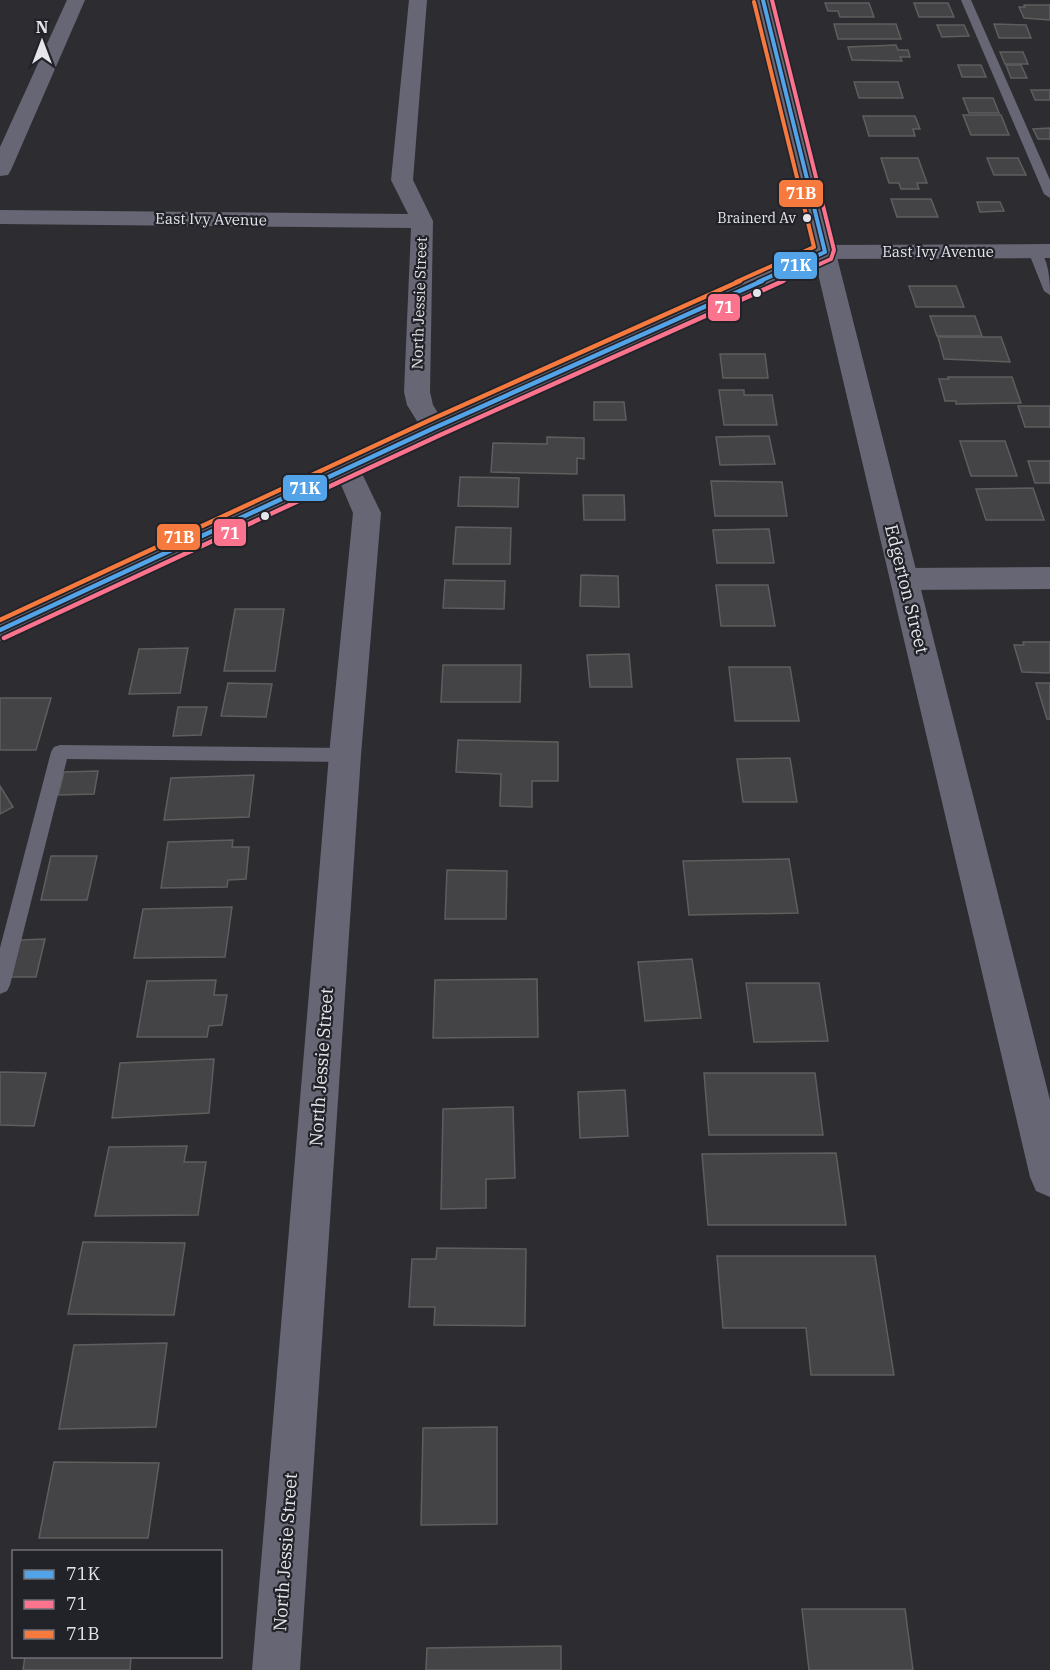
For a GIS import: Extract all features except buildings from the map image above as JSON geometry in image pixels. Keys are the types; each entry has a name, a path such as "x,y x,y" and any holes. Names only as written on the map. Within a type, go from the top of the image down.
{"street":[{"path":"0,170 76,0"},
{"name":"North Jessie Street","path":"418,0 402,180 422,221 417,392 420,405 434,428"},
{"name":"Edgerton Street","path":"763,0 905,579 1043,1121 1050,1178"},
{"name":"East Ivy Avenue","path":"0,217 422,221"},
{"name":"East Ivy Avenue","path":"825,252 1042,251"},
{"path":"0,630 434,428 825,252"},
{"name":"North Jessie Street","path":"276,1670 345,755 367,513 347,468"},
{"path":"905,579 1050,578"}],"lane":[{"path":"966,0 1050,194"},
{"path":"1042,251 1050,291"},
{"path":"0,985 60,753 345,755"}],"transit line":[{"name":"71K","path":"0,630 434,428 825,252 763,0"},
{"name":"71","path":"4,638 438,436 831,259 834,250 772,0"},
{"name":"71B","path":"0,620 430,420 814,247 754,2"}],"place":[{"name":"Brainerd Av","path":"807,218"}]}
